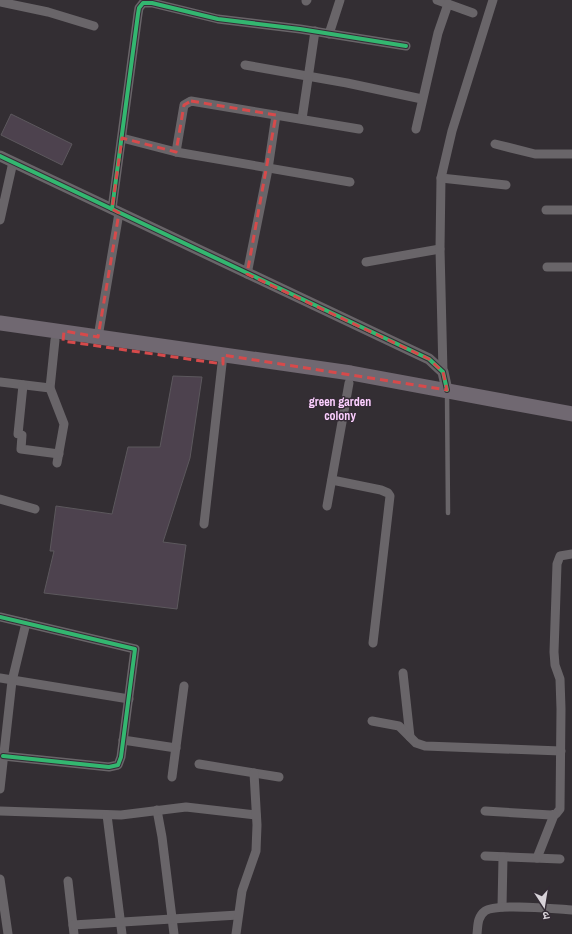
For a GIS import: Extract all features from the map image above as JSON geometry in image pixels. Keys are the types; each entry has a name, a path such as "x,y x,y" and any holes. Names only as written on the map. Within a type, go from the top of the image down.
{"highway":[{"path":"0,323 61,337 98,337 349,383 447,394 572,414"},
{"path":"0,332 61,337 223,360 351,373 572,423"}],"street":[{"path":"329,34 340,0"},
{"path":"437,0 473,13"},
{"path":"447,394 443,372 440,249 441,178 454,125 493,0"},
{"path":"98,337 116,211 122,138 139,8 144,2 153,1 218,19 315,31 406,46"},
{"path":"0,2 48,12 94,26"},
{"path":"416,129 438,33 448,4"},
{"path":"302,119 315,31"},
{"path":"245,65 422,99"},
{"path":"176,152 184,105 189,101 359,129"},
{"path":"247,274 268,168 276,115"},
{"path":"122,138 176,152 350,182"},
{"path":"495,144 535,154 572,154"},
{"path":"0,156 429,359 443,372"},
{"path":"0,220 13,162"},
{"path":"441,178 506,185"},
{"path":"546,210 572,210"},
{"path":"366,262 440,249"},
{"path":"547,267 572,267"},
{"path":"57,464 64,424 50,388 61,337"},
{"path":"204,524 223,360"},
{"path":"0,382 50,388"},
{"path":"327,506 349,383"},
{"path":"23,385 18,434 22,435 21,449 59,454"},
{"path":"332,480 381,490 388,492 390,496 373,643"},
{"path":"0,499 35,509"},
{"path":"537,858 554,815 559,811 560,805 560,679 554,660 557,564 560,556 572,554"},
{"path":"0,617 135,649 120,761 118,765 114,767 3,756"},
{"path":"0,789 12,681 26,623"},
{"path":"403,672 410,737"},
{"path":"0,678 129,699"},
{"path":"172,777 184,686"},
{"path":"372,721 395,725 402,729 416,743 430,747 561,751"},
{"path":"123,740 176,748"},
{"path":"199,764 279,777"},
{"path":"236,934 238,915 246,879 256,851 254,773"},
{"path":"0,812 127,815 157,810 192,807 256,815"},
{"path":"157,810 162,837 174,934"},
{"path":"484,811 554,815"},
{"path":"107,815 122,934"},
{"path":"485,856 560,859"},
{"path":"502,907 503,857"},
{"path":"0,880 8,934"},
{"path":"68,881 73,930 172,919 238,915"},
{"path":"477,934 479,919 484,911 502,907 572,910"}],"lane":[{"path":"447,394 448,513"}],"highlighted area":[{"path":"191,101 276,115 247,274 429,359 443,372 447,390 223,355 223,364 63,341 64,331 98,337 119,213 112,209 122,138 176,152 184,105"}],"building":[{"path":"11,114 72,144 62,165 1,135"},
{"path":"173,376 202,377 190,458 163,542 186,545 177,609 44,593 54,551 50,551 56,506 112,514 128,447 160,447"}],"cycle path":[{"path":"112,209 138,14 139,8 143,3 152,3 218,19 300,29 406,46"},
{"path":"0,156 429,359 443,372 447,390"},
{"path":"0,617 135,649 121,757 118,765 109,767 3,756"}],"district":[{"name":"green garden colony","path":"340,409"}]}
